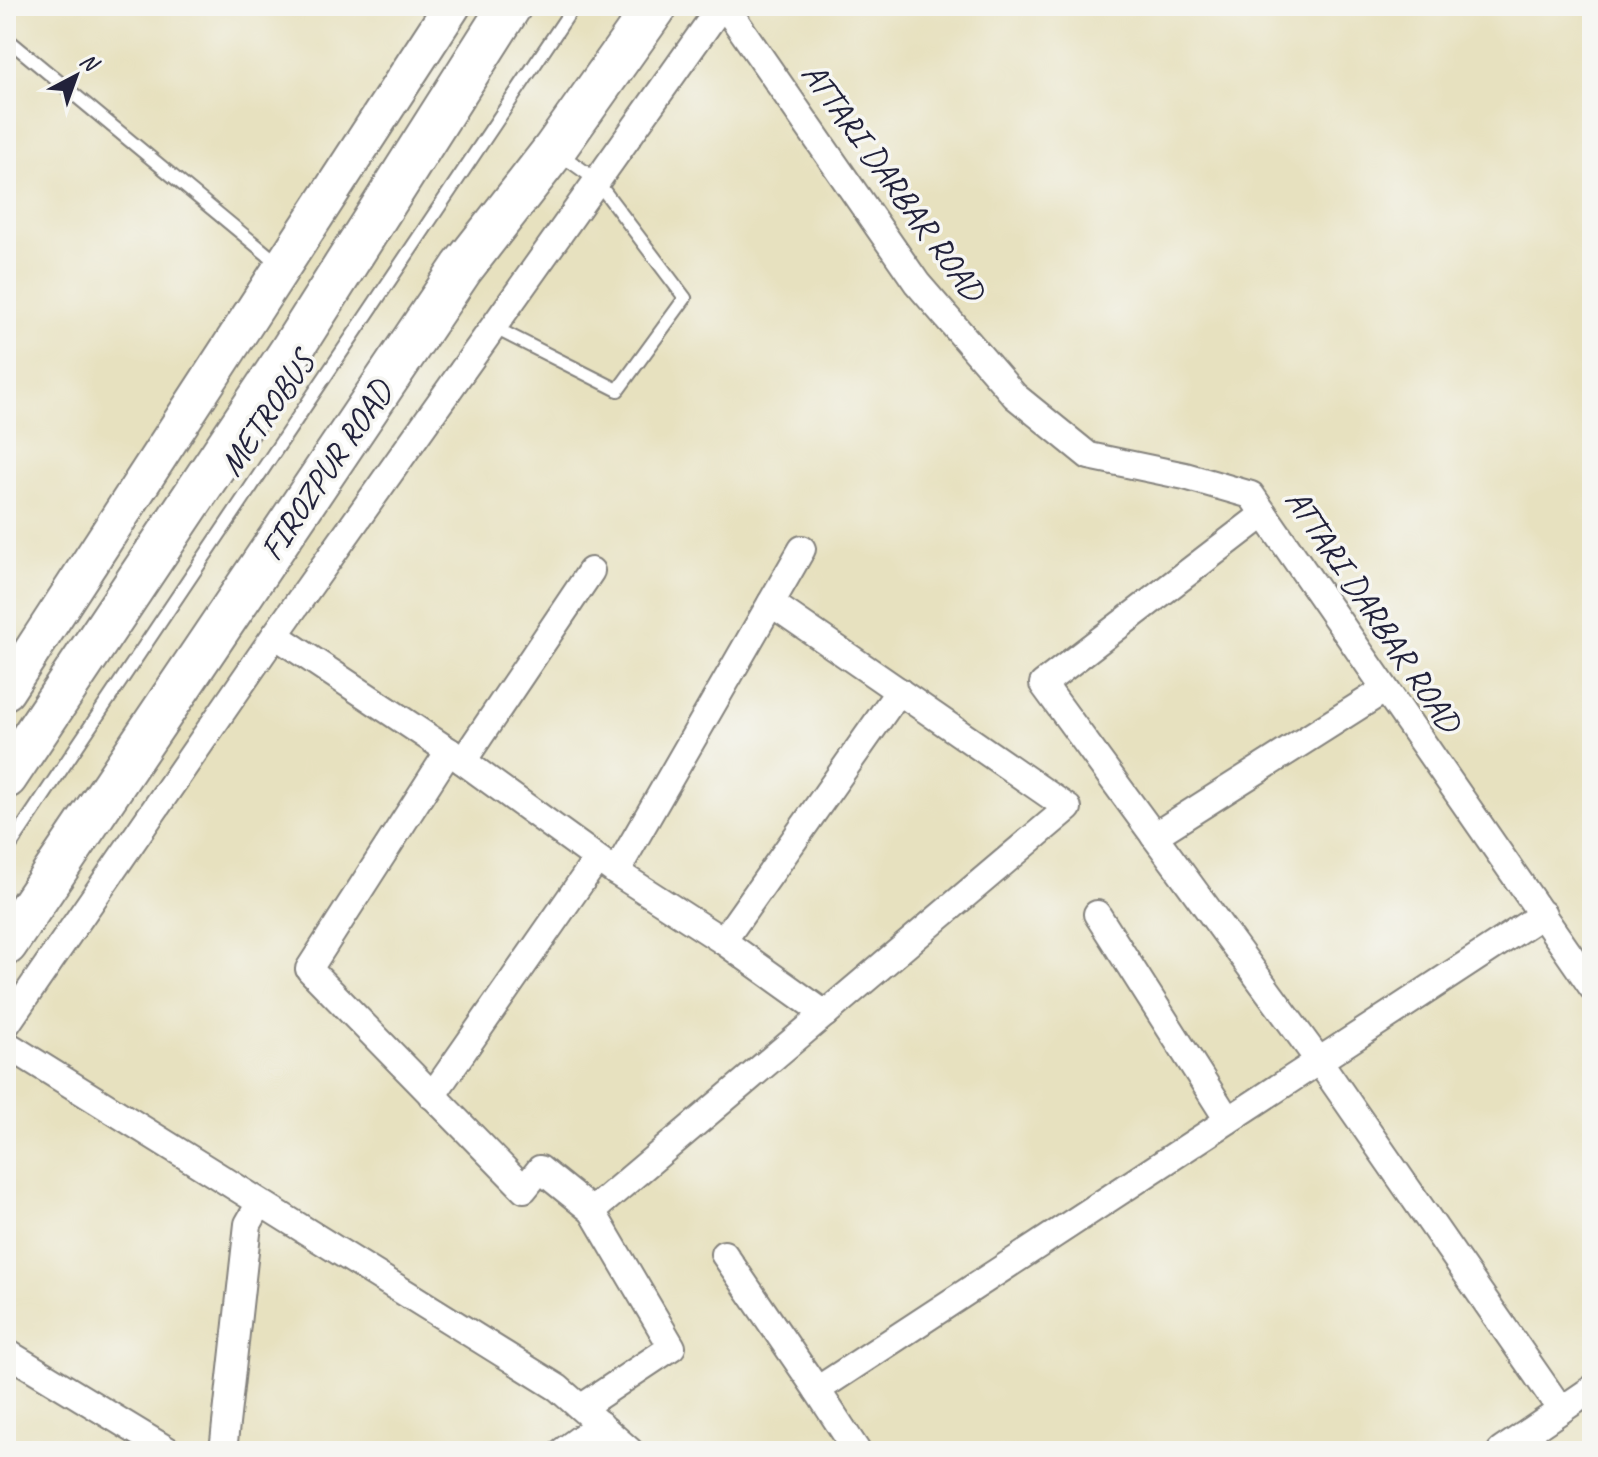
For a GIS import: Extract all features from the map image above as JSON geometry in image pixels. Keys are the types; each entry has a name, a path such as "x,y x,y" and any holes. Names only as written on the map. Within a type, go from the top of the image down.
{"main road":[{"path":"6,777 289,354 510,6"},
{"name":"FIROZPUR ROAD","path":"6,944 462,268 554,150 656,6"}],"street":[{"path":"6,691 452,6"},
{"path":"6,1025 491,326 723,6"},
{"name":"ATTARI DARBAR ROAD","path":"723,6 917,283 1015,396 1089,456 1185,476 1251,495 1592,987"},
{"path":"1264,514 1043,684 1319,1061 1561,1410"},
{"path":"432,1096 606,866 802,549"},
{"path":"563,1451 591,1415 672,1347 592,1211 540,1169 524,1189 309,969 456,756 591,571"},
{"path":"592,1211 1068,808 771,603"},
{"path":"275,635 456,756 606,866 723,941 825,1014"},
{"path":"1154,836 1384,690"},
{"path":"723,941 899,691"},
{"path":"1097,914 1228,1120"},
{"path":"817,1390 1543,914"},
{"path":"6,1044 558,1388 630,1451"},
{"path":"223,1451 248,1224 260,1203"},
{"path":"724,1254 857,1451"},
{"path":"6,1352 169,1451"},
{"path":"1501,1451 1592,1389"}],"lane":[{"name":"METROBUS","path":"6,852 574,6"},
{"path":"6,38 282,267"},
{"path":"491,326 618,390 685,298 595,179 554,150"}]}
